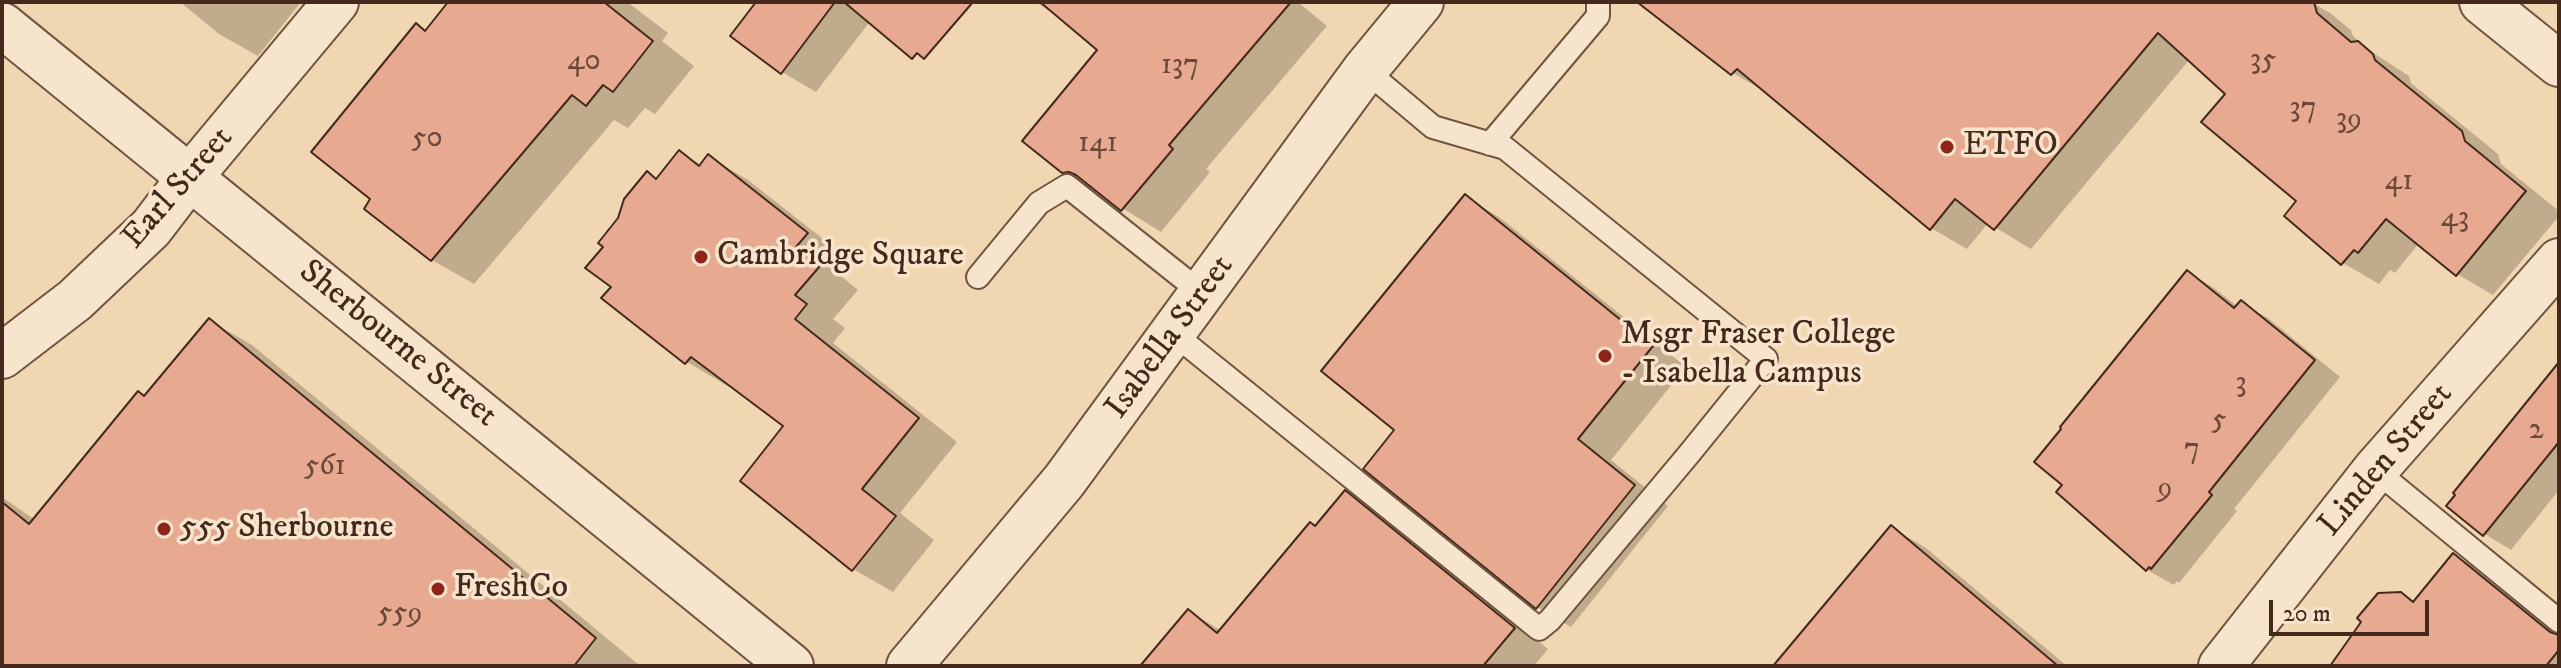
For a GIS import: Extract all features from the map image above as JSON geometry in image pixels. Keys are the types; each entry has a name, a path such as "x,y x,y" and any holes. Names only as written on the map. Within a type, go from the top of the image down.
{"street":[{"name":"Earl Street","path":"2,356 75,300 151,228 336,2"},
{"name":"Isabella Street","path":"909,666 1064,481 1365,70 1421,2"},
{"path":"2482,2 2559,64"},
{"name":"Sherbourne Street","path":"2,25 791,666"},
{"name":"Linden Street","path":"2221,666 2375,470 2559,261"}],"lane":[{"path":"1490,144 1598,16 1598,2"},
{"path":"1174,334 1539,629 1550,620 1766,359 1505,148 1433,127 1365,70"},
{"path":"978,277 1039,203 1067,186 1203,294"},
{"path":"2375,470 2559,621"}],"building":[{"path":"448,2 604,2 653,41 613,92 603,85 586,106 572,95 431,261 364,209 370,199 311,152 416,23 425,31"},
{"path":"756,2 835,2 781,74 730,36"},
{"path":"844,2 973,2 924,59 917,53 912,59"},
{"path":"1040,2 1291,2 1169,145 1173,149 1121,211 1076,175 1062,173 1022,141 1097,50"},
{"path":"1637,2 2314,2 2317,13 2351,42 2358,41 2373,54 2375,60 2462,131 2465,141 2526,191 2456,276 2386,219 2358,253 2354,250 2341,265 2284,216 2296,201 2201,122 2225,94 2158,33 1994,230 1955,199 1930,230 1737,69 1731,75"},
{"path":"679,150 699,166 708,154 808,233 796,247 820,266 795,295 807,304 795,319 919,418 862,489 896,516 852,571 740,481 783,426 691,357 685,364 601,298 611,287 585,268 603,247 598,243 618,218 624,199 647,171 656,179"},
{"path":"1465,194 1653,346 1578,439 1635,485 1536,609 1363,469 1394,430 1321,371"},
{"path":"2187,270 2234,308 2241,300 2315,360 2209,492 2212,495 2151,569 2149,567 2146,571 2056,492 2062,485 2034,462"},
{"path":"209,318 596,638 574,666 2,666 2,502 29,524 138,391 144,396"},
{"path":"2559,362 2559,442 2483,536 2446,506 2455,495 2453,493"},
{"path":"1345,490 1515,628 1483,666 1140,666 1188,609 1217,633 1310,522 1315,526"},
{"path":"1891,525 2058,666 1773,666"},
{"path":"2453,553 2550,632 2559,635 2559,650 2546,666 2330,666 2361,622 2357,618 2378,593 2401,592 2413,602"}],"place":[{"name":"ETFO","path":"1947,147"},
{"name":"Cambridge Square","path":"701,257"},
{"name":"Msgr Fraser College - Isabella Campus","path":"1605,356"},
{"name":"555 Sherbourne","path":"164,529"},
{"name":"FreshCo","path":"438,589"}]}
